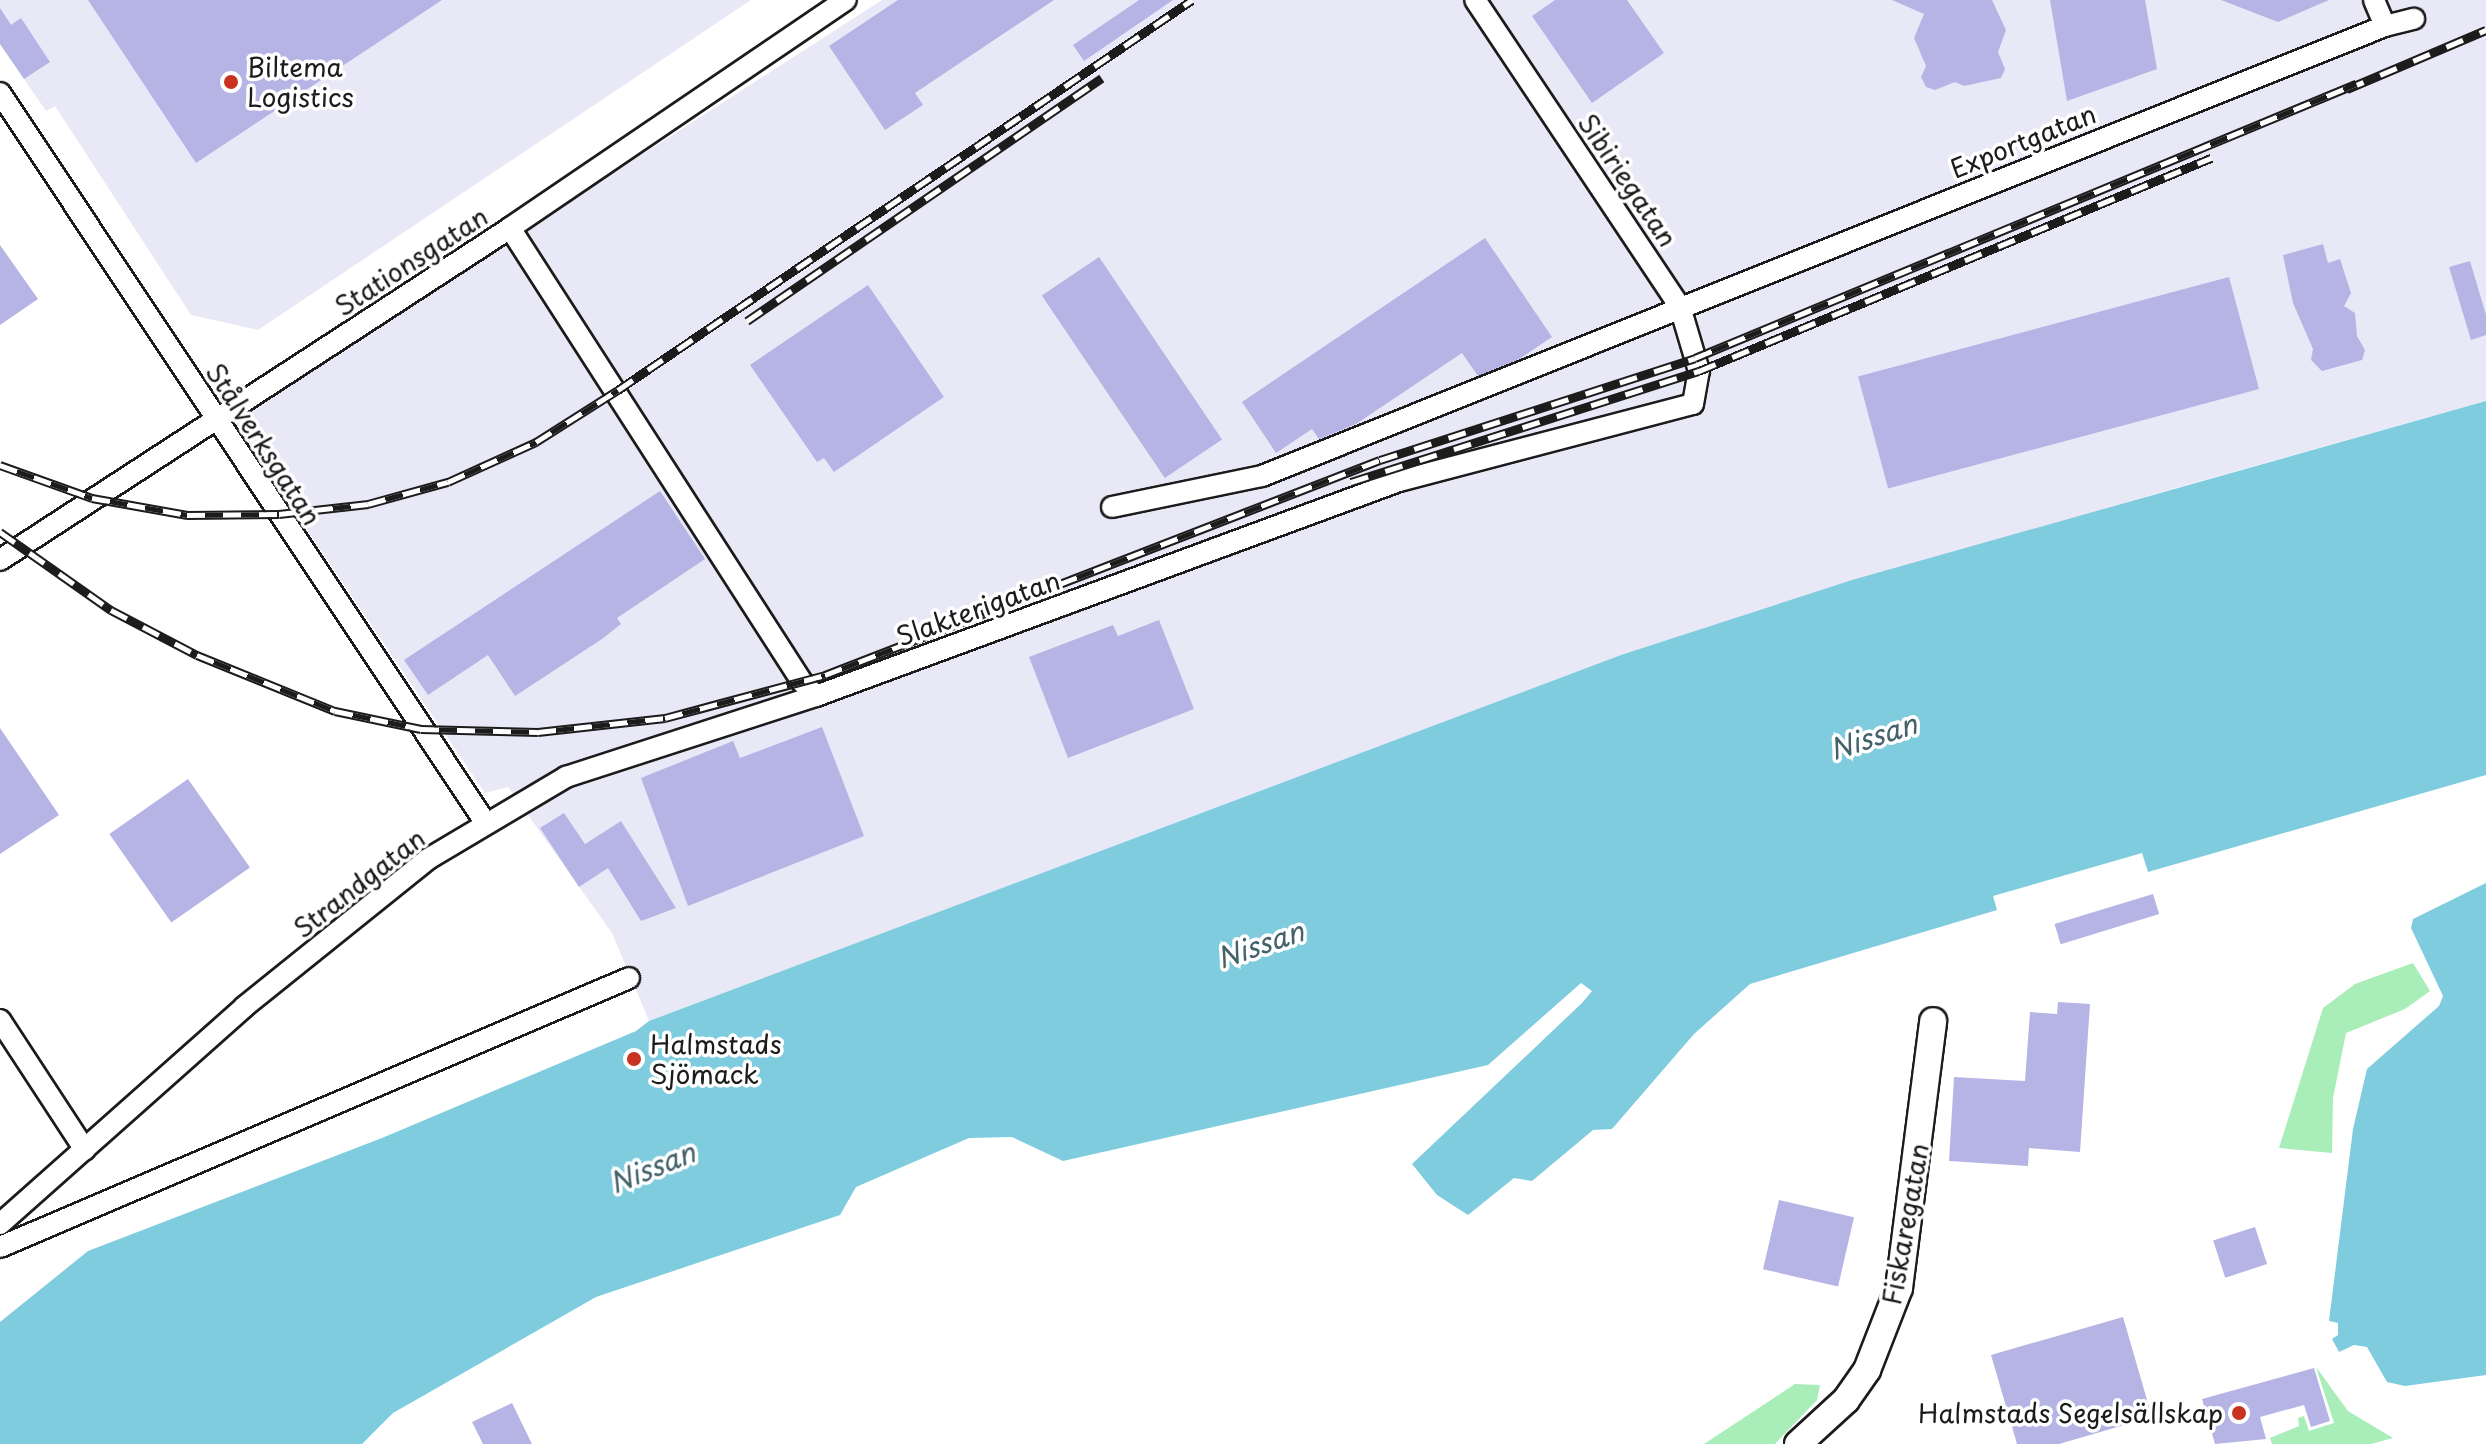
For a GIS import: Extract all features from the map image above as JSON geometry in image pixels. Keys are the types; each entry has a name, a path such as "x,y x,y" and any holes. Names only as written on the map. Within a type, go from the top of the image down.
{"street":[{"name":"Stationsgatan","path":"0,560 510,228 846,0"},
{"name":"Sibiriegatan","path":"1475,0 1680,307 1699,371 1693,404"},
{"path":"2374,0 2385,26"},
{"name":"Exportgatan","path":"1112,507 1262,476 2385,26 2414,19"},
{"name":"Stålverksgatan","path":"0,93 485,822"},
{"path":"510,228 802,682 816,696"},
{"name":"Slakterigatan","path":"816,696 1399,481 1693,404"},
{"name":"Strandgatan","path":"0,1224 244,1007 428,859 485,822 566,777 623,755 816,696"},
{"path":"0,1247 629,978"},
{"path":"0,1020 85,1150"},
{"name":"Fiskaregatan","path":"1798,1444 1846,1400 1867,1370 1899,1288 1933,1021"}],"shaded area":[{"path":"0,0 751,0 258,330 191,315 55,106 46,111 0,44"},
{"path":"882,0 2486,0 2486,401 2158,493 1621,655 649,1021 612,933 508,787 485,793 232,419"}],"green space":[{"path":"2413,963 2430,991 2405,1009 2346,1033 2333,1098 2332,1153 2279,1148 2323,1008 2355,984"},
{"path":"2316,1367 2348,1411 2393,1438 2371,1444 2272,1444 2270,1438 2299,1426 2298,1418 2304,1416 2309,1431 2334,1423"},
{"path":"1795,1384 1820,1385 1817,1400 1775,1444 1704,1444"}],"water":[{"name":"Nissan","path":"2486,401 2486,775 2148,872 2142,853 1993,896 1997,910 1750,984 1694,1034 1612,1129 1593,1130 1532,1181 1514,1178 1468,1215 1437,1195 1412,1164 1582,1003 1592,991 1581,983 1488,1065 1063,1161 1012,1137 969,1138 856,1187 840,1215 596,1297 393,1413 362,1444 0,1444 0,1322 88,1251 382,1138 636,1031 649,1021 1621,655 1852,580"},
{"path":"2486,883 2486,1375 2405,1386 2387,1382 2367,1347 2354,1345 2339,1352 2332,1339 2338,1335 2338,1323 2329,1321 2353,1129 2367,1069 2439,1006 2443,996 2411,928 2413,919"}],"building":[{"name":"Biltema Logistics","path":"88,0 442,0 196,163"},
{"path":"898,0 1054,0 915,93 923,105 885,130 829,46"},
{"path":"1139,0 1173,0 1084,61 1073,45"},
{"path":"1555,0 1627,0 1664,53 1592,103 1532,16"},
{"path":"1892,0 1992,0 2006,30 1998,52 2005,69 2001,78 1964,86 1955,82 1935,90 1926,87 1921,77 1926,66 1914,38 1924,14"},
{"path":"2050,0 2145,0 2157,69 2067,101"},
{"path":"2221,0 2329,0 2278,22"},
{"path":"0,8 11,25 21,18 50,62 24,79 0,44"},
{"path":"1485,238 1552,337 1519,359 1478,376 1462,353 1356,424 1319,439 1312,429 1276,453 1242,402"},
{"path":"2323,244 2328,263 2340,259 2351,293 2344,306 2355,313 2357,336 2365,350 2362,360 2322,371 2311,360 2313,349 2293,303 2283,255"},
{"path":"0,245 38,299 0,325"},
{"path":"1099,257 1222,439 1165,478 1042,296"},
{"path":"2470,261 2486,315 2486,335 2471,340 2449,267"},
{"path":"2229,277 2259,389 1888,488 1858,376"},
{"path":"868,285 944,397 834,472 824,458 817,462 750,365"},
{"path":"660,491 705,559 617,618 621,624 602,639 515,696 488,655 428,695 404,660"},
{"path":"1159,620 1194,709 1068,758 1029,657 1113,625 1118,636"},
{"path":"822,727 864,836 688,906 641,778 733,741 740,758"},
{"path":"0,728 59,815 0,854"},
{"path":"188,779 250,867 171,923 109,834"},
{"path":"564,813 585,844 621,821 676,908 641,921 608,868 579,887 540,828"},
{"path":"2153,894 2159,914 2061,944 2055,924"},
{"path":"2058,1002 2090,1004 2080,1152 2029,1148 2028,1166 1949,1161 1954,1077 2025,1081 2030,1012 2057,1014"},
{"path":"1779,1200 1854,1217 1838,1287 1763,1269"},
{"path":"2255,1227 2267,1264 2225,1278 2213,1241"},
{"path":"2123,1317 2152,1417 2059,1444 2017,1444 1991,1355"},
{"name":"Halmstads Segelsällskap","path":"2314,1368 2330,1421 2311,1427 2304,1405 2260,1417 2266,1439 2215,1444 2202,1399"},
{"path":"512,1403 532,1444 483,1444 472,1422"}],"railway":[{"path":"0,465 92,498 187,515 279,514 368,504 448,482 536,442 618,390 1192,0"},
{"path":"2347,89 2486,30"},
{"path":"747,321 1102,78"},
{"path":"0,532 111,610 197,655 335,711 421,729 538,732 665,718 825,675 1380,460 1695,358 2356,84"},
{"path":"1351,482 1699,371 2211,158"}],"place":[{"name":"Biltema Logistics","path":"231,82"},
{"name":"Halmstads Sjömack","path":"634,1059"},
{"name":"Halmstads Segelsällskap","path":"2239,1413"}]}
